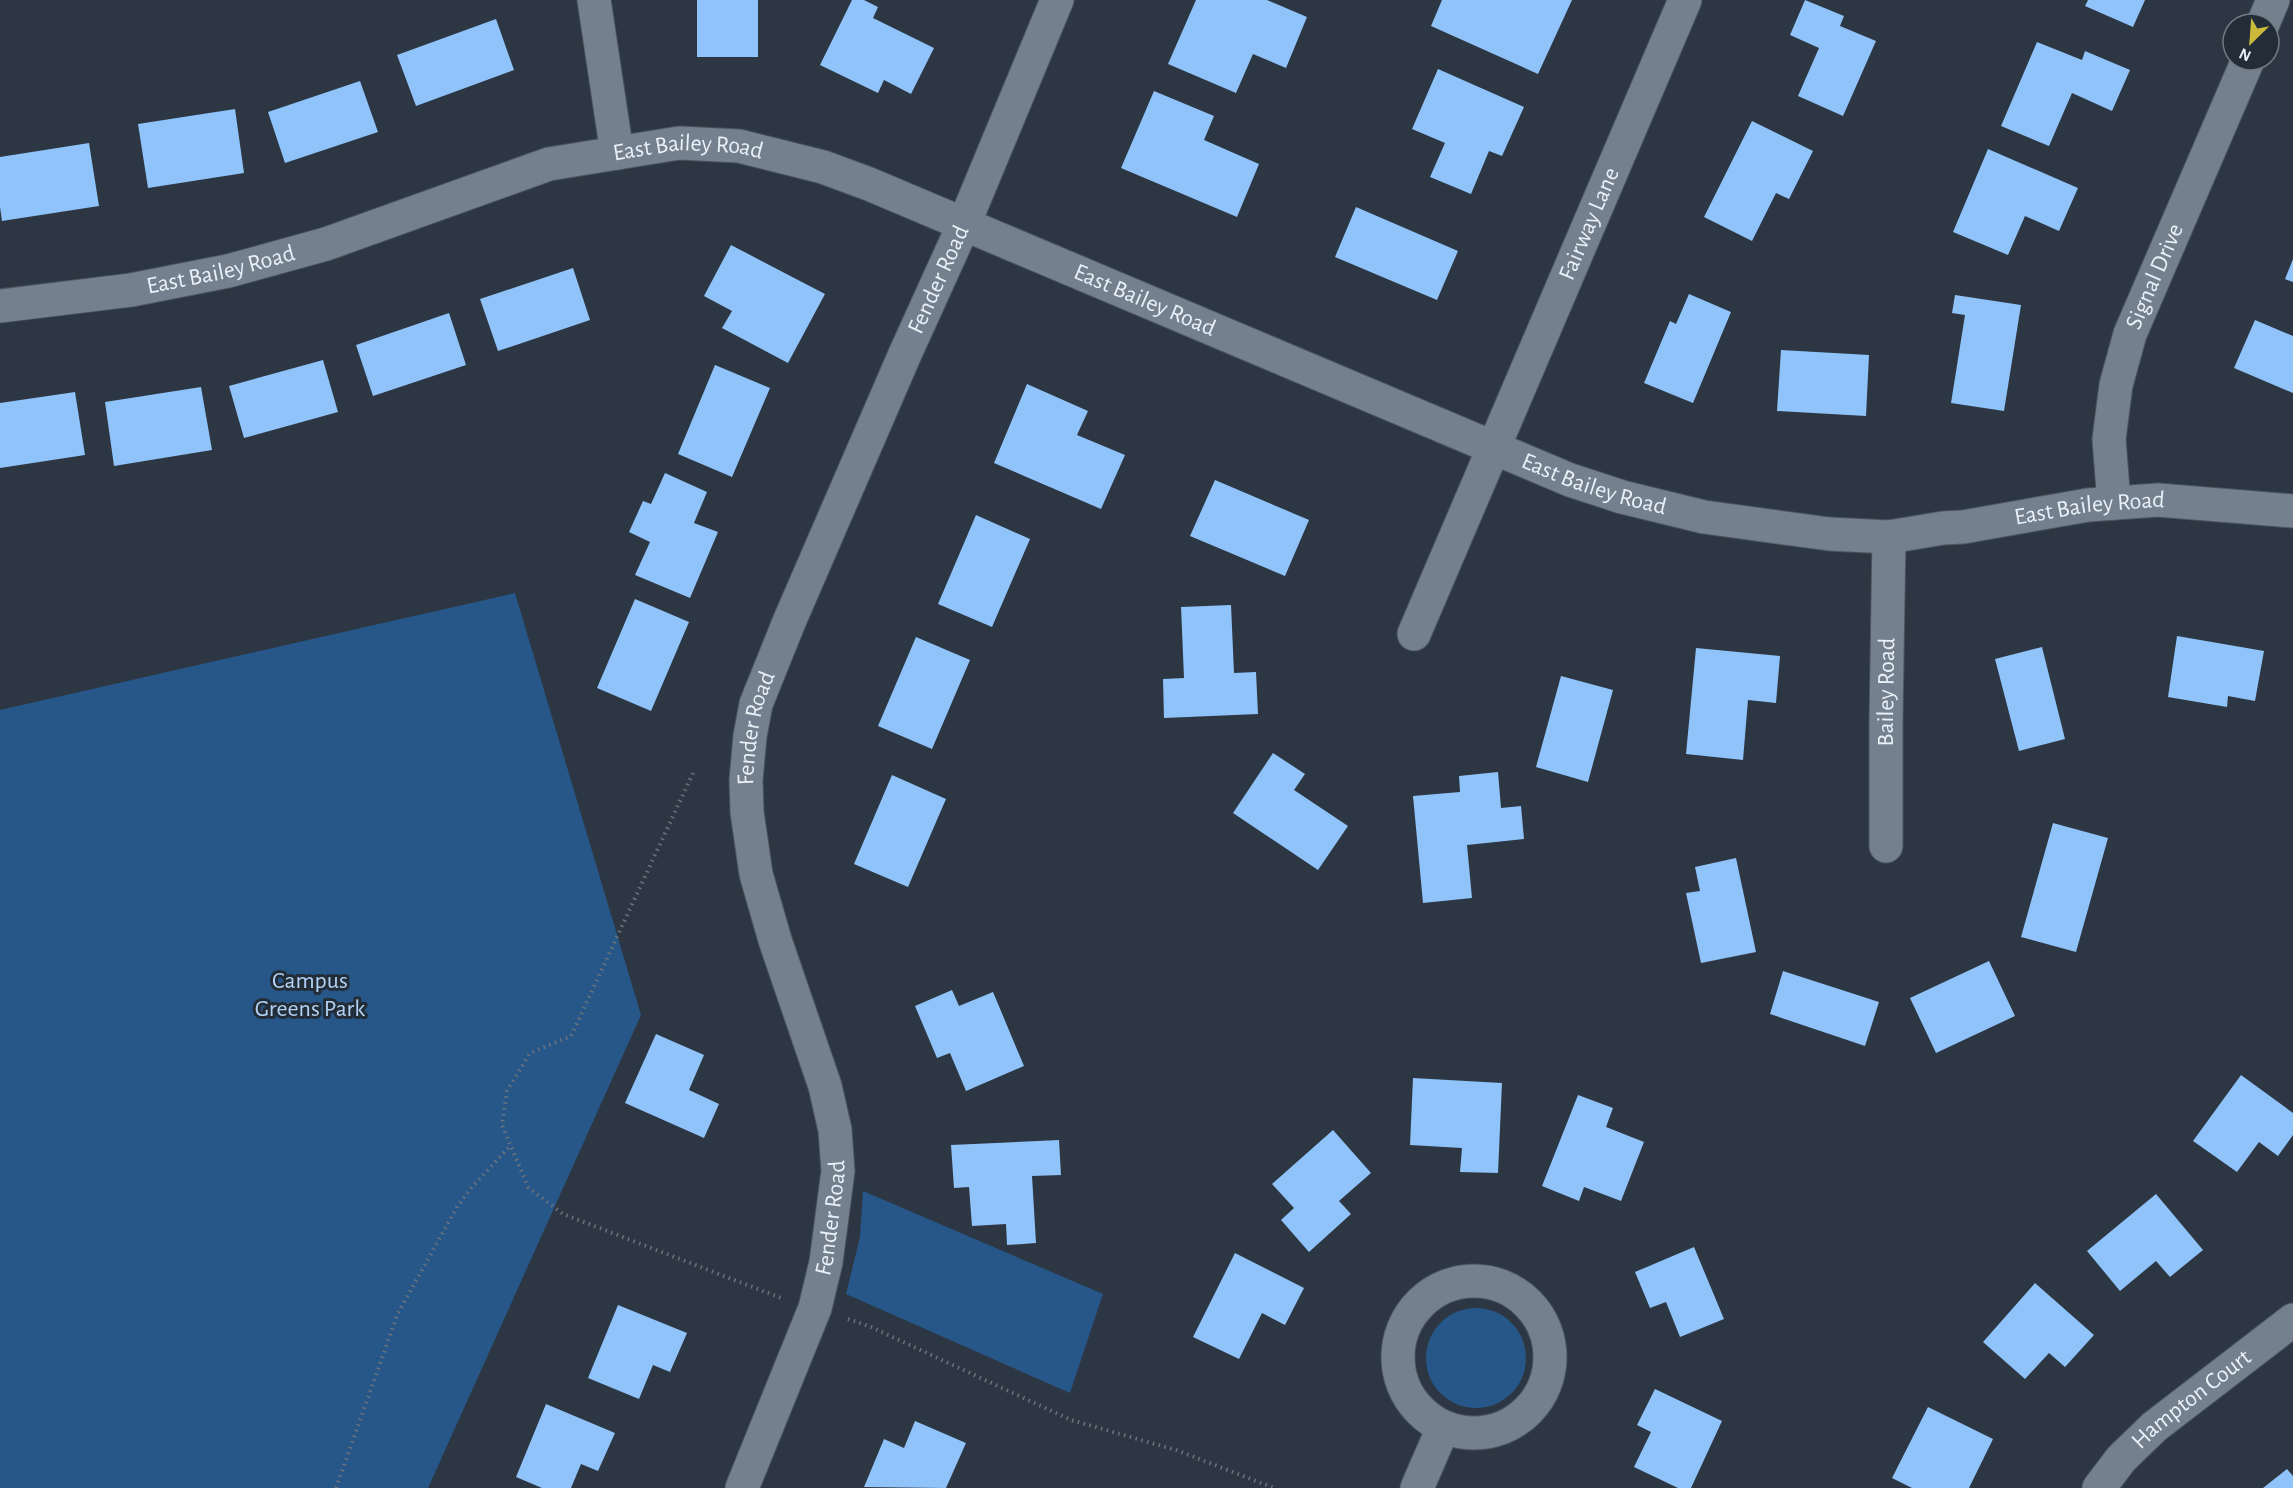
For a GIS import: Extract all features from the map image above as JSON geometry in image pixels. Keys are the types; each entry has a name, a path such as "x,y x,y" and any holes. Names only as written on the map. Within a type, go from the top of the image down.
{"street":[{"path":"594,0 617,153"},
{"name":"Fender Road","path":"742,1488 815,1308 826,1262 838,1171 835,1130 825,1086 775,940 756,874 747,812 746,780 756,704 789,622 964,224 1057,0"},
{"name":"Fairway Lane","path":"1495,450 1685,0"},
{"name":"Signal Drive","path":"2114,503 2109,439 2116,386 2130,334 2243,72"},
{"name":"East Bailey Road","path":"0,306 131,290 228,271 326,244 549,164 679,142 739,146 823,167 869,184 1495,450 1622,498 1704,517 1829,534 1889,537 1963,527 2088,505 2158,500 2293,511"},
{"path":"1414,634 1495,450"},
{"name":"Bailey Road","path":"1886,846 1889,537"},
{"path":"1473,1280 1499,1285 1521,1296 1538,1314 1545,1329 1551,1361 1545,1385 1533,1406 1507,1426 1492,1432 1467,1433 1443,1428 1416,1406 1406,1392 1398,1368 1399,1342 1408,1318 1425,1298 1448,1285 1473,1280"},
{"name":"Hampton Court","path":"2099,1488 2121,1459 2154,1427 2293,1320"},
{"path":"1417,1488 1443,1428"}],"path":[{"path":"693,773 571,1036 530,1053 507,1091 502,1125 528,1186 563,1214 766,1293 871,1327 1071,1420 1176,1450 1274,1488"},
{"path":"336,1488 398,1313 457,1207 471,1188 511,1145"}],"green space":[{"name":"Campus Greens Park","path":"515,593 641,1015 428,1488 0,1488 0,710"},
{"path":"863,1191 1103,1294 1070,1393 846,1294 860,1237"},
{"path":"1476,1308 1495,1312 1511,1323 1522,1339 1526,1358 1522,1377 1511,1393 1495,1404 1476,1408 1457,1404 1441,1393 1430,1377 1426,1358 1430,1339 1441,1323 1457,1312"}],"building":[{"path":"697,0 758,0 758,57 697,57"},
{"path":"852,0 864,0 878,7 873,18 934,48 911,94 884,80 878,93 820,65"},
{"path":"1196,0 1267,0 1307,17 1286,68 1253,54 1236,93 1168,64"},
{"path":"1442,0 1572,0 1538,74 1431,26"},
{"path":"1805,0 1844,16 1840,26 1876,41 1843,116 1798,96 1819,48 1790,35"},
{"path":"2088,0 2145,0 2133,27 2085,6"},
{"path":"496,19 514,70 416,106 397,55"},
{"path":"2037,42 2082,60 2085,51 2130,70 2112,111 2072,93 2049,146 2001,126"},
{"path":"1438,69 1524,107 1502,156 1489,151 1471,194 1430,177 1445,143 1412,129"},
{"path":"360,81 378,132 285,163 268,112"},
{"path":"1154,91 1214,116 1204,140 1259,164 1237,217 1121,168"},
{"path":"235,109 244,173 148,188 138,124"},
{"path":"1752,121 1813,151 1789,199 1776,193 1752,241 1704,217"},
{"path":"89,143 99,206 2,221 0,157"},
{"path":"1988,149 2078,188 2059,231 2025,216 2008,255 1953,232"},
{"path":"1356,207 1458,251 1437,300 1335,257"},
{"path":"731,245 825,294 788,363 722,328 732,311 704,296"},
{"path":"2293,259 2293,282 2285,279"},
{"path":"573,268 590,320 498,351 480,299"},
{"path":"1689,294 1731,312 1693,403 1644,383 1670,321 1676,324"},
{"path":"1955,295 2021,305 2004,411 1951,403 1965,315 1952,313"},
{"path":"449,313 466,365 373,396 356,345"},
{"path":"2255,320 2293,336 2293,393 2234,368"},
{"path":"1781,350 1869,355 1866,416 1777,411"},
{"path":"323,360 338,412 244,438 229,386"},
{"path":"715,365 770,388 732,477 678,454"},
{"path":"1027,384 1088,411 1077,435 1125,455 1101,509 994,463"},
{"path":"201,387 212,450 114,466 105,402"},
{"path":"75,392 85,455 0,468 0,403"},
{"path":"665,473 707,492 694,523 718,532 690,598 635,575 650,542 629,532 643,501 651,504"},
{"path":"1215,480 1309,520 1285,576 1190,536"},
{"path":"976,515 1030,539 992,627 938,604"},
{"path":"635,599 689,622 651,711 597,688"},
{"path":"1231,605 1234,673 1256,672 1258,714 1164,718 1163,679 1184,678 1181,607"},
{"path":"2177,636 2264,651 2255,701 2228,696 2227,707 2168,697"},
{"path":"916,637 970,660 932,749 878,726"},
{"path":"2042,647 2065,739 2019,751 1995,659"},
{"path":"1696,648 1780,656 1776,703 1748,700 1743,760 1686,754"},
{"path":"1561,676 1613,690 1588,782 1536,767"},
{"path":"1273,753 1305,774 1294,790 1348,826 1318,870 1233,813"},
{"path":"1498,772 1501,808 1521,806 1524,839 1467,845 1472,898 1423,903 1413,796 1460,792 1459,776"},
{"path":"892,775 946,799 908,887 854,864"},
{"path":"2053,823 2108,838 2076,952 2021,937"},
{"path":"1736,858 1756,952 1701,963 1686,893 1700,891 1695,867"},
{"path":"1989,961 2015,1016 1936,1053 1910,998"},
{"path":"1783,971 1879,1002 1865,1046 1770,1014"},
{"path":"952,990 959,1006 993,992 1024,1066 966,1091 950,1053 937,1058 915,1006"},
{"path":"656,1034 704,1055 689,1090 719,1104 704,1138 625,1103"},
{"path":"2241,1075 2293,1113 2293,1135 2278,1156 2259,1142 2237,1172 2193,1141"},
{"path":"1413,1078 1502,1083 1498,1173 1460,1172 1462,1148 1410,1145"},
{"path":"1578,1095 1613,1108 1606,1127 1644,1142 1621,1201 1584,1187 1579,1201 1542,1186"},
{"path":"1333,1130 1371,1173 1339,1201 1351,1214 1309,1252 1281,1220 1294,1208 1272,1184"},
{"path":"1059,1140 1061,1175 1032,1176 1036,1243 1007,1245 1006,1224 972,1226 969,1187 954,1188 951,1145"},
{"path":"2156,1194 2203,1250 2170,1277 2156,1261 2120,1291 2087,1251"},
{"path":"1694,1247 1724,1319 1680,1337 1666,1302 1650,1308 1635,1272"},
{"path":"1235,1253 1304,1288 1285,1325 1262,1313 1239,1359 1193,1337"},
{"path":"2035,1283 2094,1335 2065,1367 2049,1353 2025,1379 1983,1342"},
{"path":"618,1305 687,1333 670,1372 653,1365 639,1399 588,1378"},
{"path":"1655,1389 1722,1421 1691,1488 1678,1488 1634,1467 1651,1432 1637,1425"},
{"path":"546,1404 615,1433 598,1471 581,1464 571,1488 542,1488 516,1477"},
{"path":"1928,1407 1993,1439 1969,1488 1912,1488 1892,1478"},
{"path":"915,1421 966,1443 946,1488 864,1487 884,1439 904,1448"},
{"path":"2287,1469 2293,1476 2293,1488 2263,1488"}]}
